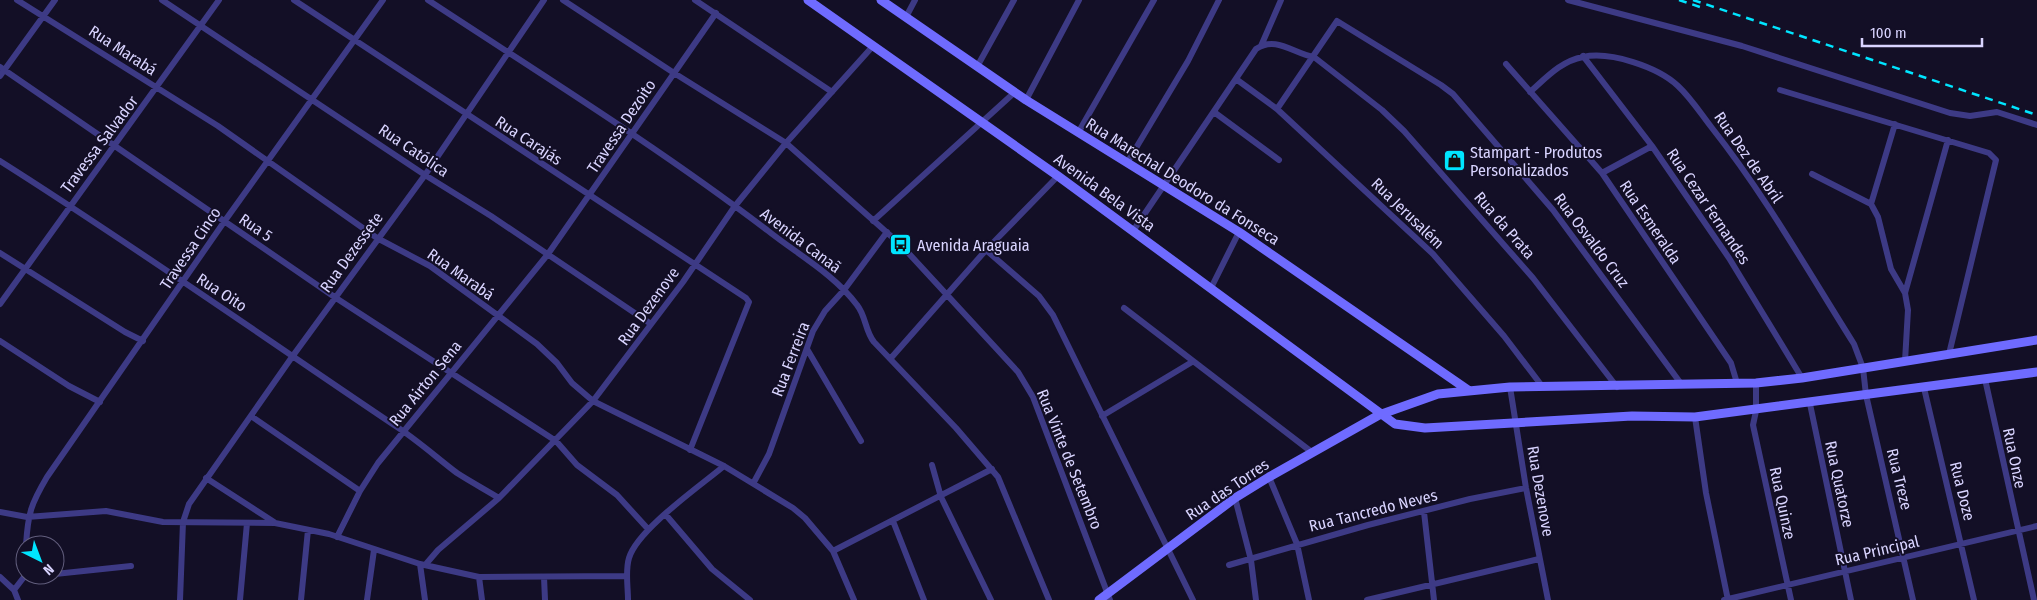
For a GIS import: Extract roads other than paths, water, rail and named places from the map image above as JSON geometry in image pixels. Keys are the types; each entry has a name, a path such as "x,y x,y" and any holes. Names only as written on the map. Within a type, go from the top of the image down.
{"street":[{"name":"Rua Marabá","path":"16,0 218,126 377,238 430,266 543,350 557,363 572,383 593,401 754,482 805,518 833,551 854,600"},
{"path":"0,76 3,68 55,0"},
{"name":"Rua Católica","path":"162,0 651,324"},
{"name":"Travessa Salvador","path":"0,304 219,0"},
{"name":"Rua Carajás","path":"294,0 694,265 737,291 749,302 690,450"},
{"name":"Travessa Cinco","path":"27,517 34,498 47,477 224,222 383,0"},
{"name":"Avenida Canaã","path":"428,0 632,134 735,206 818,268 844,290 858,306 868,334 992,469 1001,482 1013,517 1049,600"},
{"name":"Rua Dezessete","path":"180,600 183,522 189,504 292,356 425,175 510,54 526,25 544,0"},
{"path":"563,0 674,73 786,143 887,232 947,294"},
{"path":"695,0 832,92"},
{"name":"Avenida Bela Vista","path":"808,0 1058,176 1211,288 1379,415 1394,424 1425,428 1632,416 1696,418 2037,372"},
{"name":"Rua Marechal Deodoro da Fonseca","path":"881,0 1026,100 1239,232 1468,390"},
{"path":"906,17 915,0"},
{"path":"978,66 1014,0"},
{"path":"1026,100 1079,0"},
{"path":"1078,133 1154,0"},
{"path":"1127,163 1188,61 1219,0"},
{"path":"1134,231 1258,48 1281,0"},
{"path":"1568,0 1742,46 1950,113 1970,116 1998,112 2037,125"},
{"name":"Travessa Dezoito","path":"548,254 716,13"},
{"name":"Rua Osvaldo Cruz","path":"1314,57 1332,27 1336,22 1339,22 1420,70 1453,94 1553,210 1682,385"},
{"name":"Rua da Prata","path":"1258,48 1283,45 1314,57 1382,110 1404,131 1533,278 1617,387"},
{"name":"Rua Dezenove","path":"423,564 500,498 593,401 694,265 735,206 786,143 873,46"},
{"name":"Rua Dez de Abril","path":"1530,92 1563,63 1584,56 1611,57 1647,67 1662,74 1679,87 1740,163 1854,344 1863,368 1866,395"},
{"name":"Rua Cezar Fernandes","path":"1584,56 1652,146 1729,258 1802,378"},
{"path":"1277,108 1314,57"},
{"name":"Rua Esmeralda","path":"1506,64 1602,173 1731,363 1737,383"},
{"name":"Rua 5","path":"3,68 336,298 556,441 577,464 617,495 648,529"},
{"name":"Rua Jerusalém","path":"1236,79 1277,108 1433,254 1504,336 1542,386"},
{"path":"1780,90 1989,153 1996,160 1949,354"},
{"path":"873,221 1015,92"},
{"path":"1214,112 1279,160"},
{"path":"1871,204 1896,124"},
{"path":"1905,293 1948,140"},
{"path":"1602,173 1652,146"},
{"name":"Rua Oito","path":"0,161 42,186 404,432 458,473 500,498"},
{"path":"1812,174 1871,204 1878,217 1891,269 1905,293 1908,310 1906,361"},
{"path":"891,358 986,250 1058,176"},
{"name":"Rua Ferreira","path":"754,482 769,454 813,331 825,311 844,290 887,232"},
{"path":"1211,288 1239,232"},
{"path":"986,250 1039,296 1050,310 1193,600"},
{"path":"0,253 23,270 125,332 142,340"},
{"name":"Rua Airton Sena","path":"337,537 360,491 450,373 548,254"},
{"name":"Rua Vinte de Setembro","path":"947,294 1018,372 1033,397 1109,597"},
{"path":"1124,308 1312,453"},
{"name":"Rua das Torres","path":"1099,600 1109,597 1168,547 1235,498 1379,415 1419,399 1468,390 1510,387 1617,387 1756,383 1802,378 2037,340"},
{"path":"0,341 69,386 100,402"},
{"path":"807,349 861,441"},
{"path":"1102,416 1192,362"},
{"name":"Rua Onze","path":"1985,379 2017,531 2034,600"},
{"name":"Rua Quinze","path":"1756,383 1756,411 1753,421 1756,441 1791,600"},
{"name":"Rua Dezenove","path":"1510,387 1526,488 1548,600"},
{"name":"Rua Doze","path":"1924,388 1974,600"},
{"name":"Rua Treze","path":"1866,395 1904,557 1912,600"},
{"name":"Rua Quatorze","path":"1810,404 1851,600"},
{"path":"252,416 360,491"},
{"path":"1696,418 1706,493 1727,600"},
{"path":"932,465 941,497 991,600"},
{"path":"628,600 628,560 632,550 648,529 724,466"},
{"path":"833,551 941,497 992,469"},
{"path":"206,478 275,523"},
{"path":"1269,478 1297,544 1310,600"},
{"name":"Rua Tancredo Neves","path":"1229,565 1251,560 1297,544 1470,499 1526,488"},
{"path":"1235,498 1251,560 1256,600"},
{"path":"0,512 27,517 106,511 153,521 275,523 337,537 423,564 479,577 627,576"},
{"path":"1424,512 1434,600"},
{"path":"666,515 712,569 750,600"},
{"path":"26,535 27,517"},
{"path":"893,521 924,600"},
{"path":"240,600 248,522"},
{"name":"Rua Principal","path":"1727,600 2037,526"},
{"path":"301,600 308,530"},
{"path":"367,600 374,550"},
{"path":"1370,600 1539,558"},
{"path":"423,564 425,600"},
{"path":"65,573 131,566"},
{"path":"0,577 14,590 18,600"},
{"path":"479,577 482,600"},
{"path":"544,577 545,600"},
{"path":"14,590 18,585"}],"railway":[{"path":"1679,0 1700,7"},
{"path":"1693,0 2037,115"}],"place":[{"name":"Stampart - Produtos Personalizados","path":"1454,161"},
{"name":"Avenida Araguaia","path":"901,245"}]}
